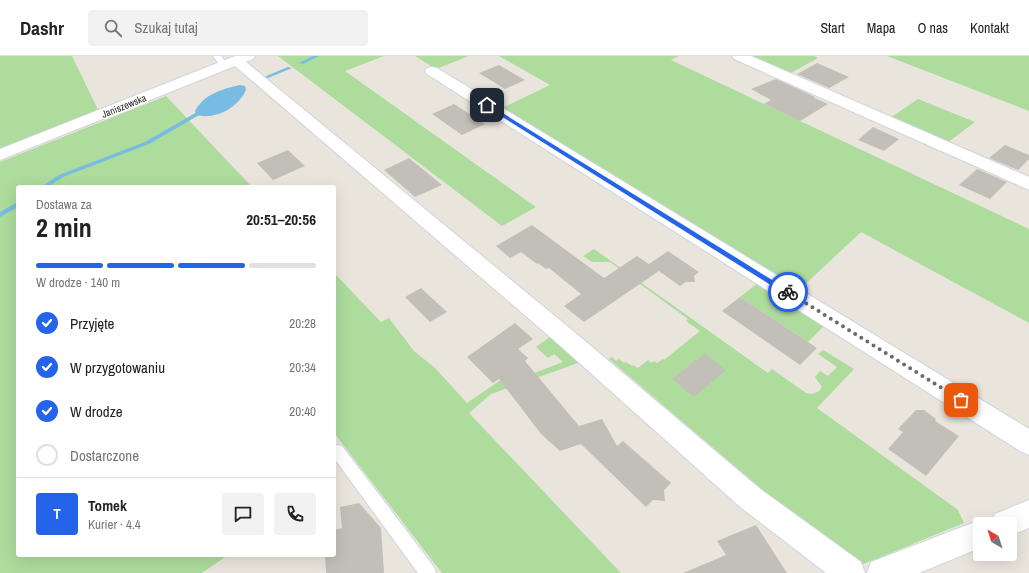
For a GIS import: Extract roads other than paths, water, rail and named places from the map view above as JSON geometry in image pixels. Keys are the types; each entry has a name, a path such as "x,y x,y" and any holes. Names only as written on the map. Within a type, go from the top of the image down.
{"street":[{"path":"739,56 1029,184"},
{"path":"232,60 570,341 749,497 850,573"},
{"name":"Janiszewska","path":"0,155 232,60"},
{"path":"432,71 1029,443"},
{"path":"1017,519 1029,514"},
{"path":"882,573 973,537"}],"lane":[{"path":"337,451 428,573"}],"water":[{"path":"240,85 245,86 246,90 232,107 211,116 196,115 195,111 208,96 227,88"}],"waterway":[{"path":"301,63 317,56"},
{"path":"266,77 290,68"},
{"path":"47,185 61,176 147,143 204,110"},
{"path":"0,215 16,205"}]}
